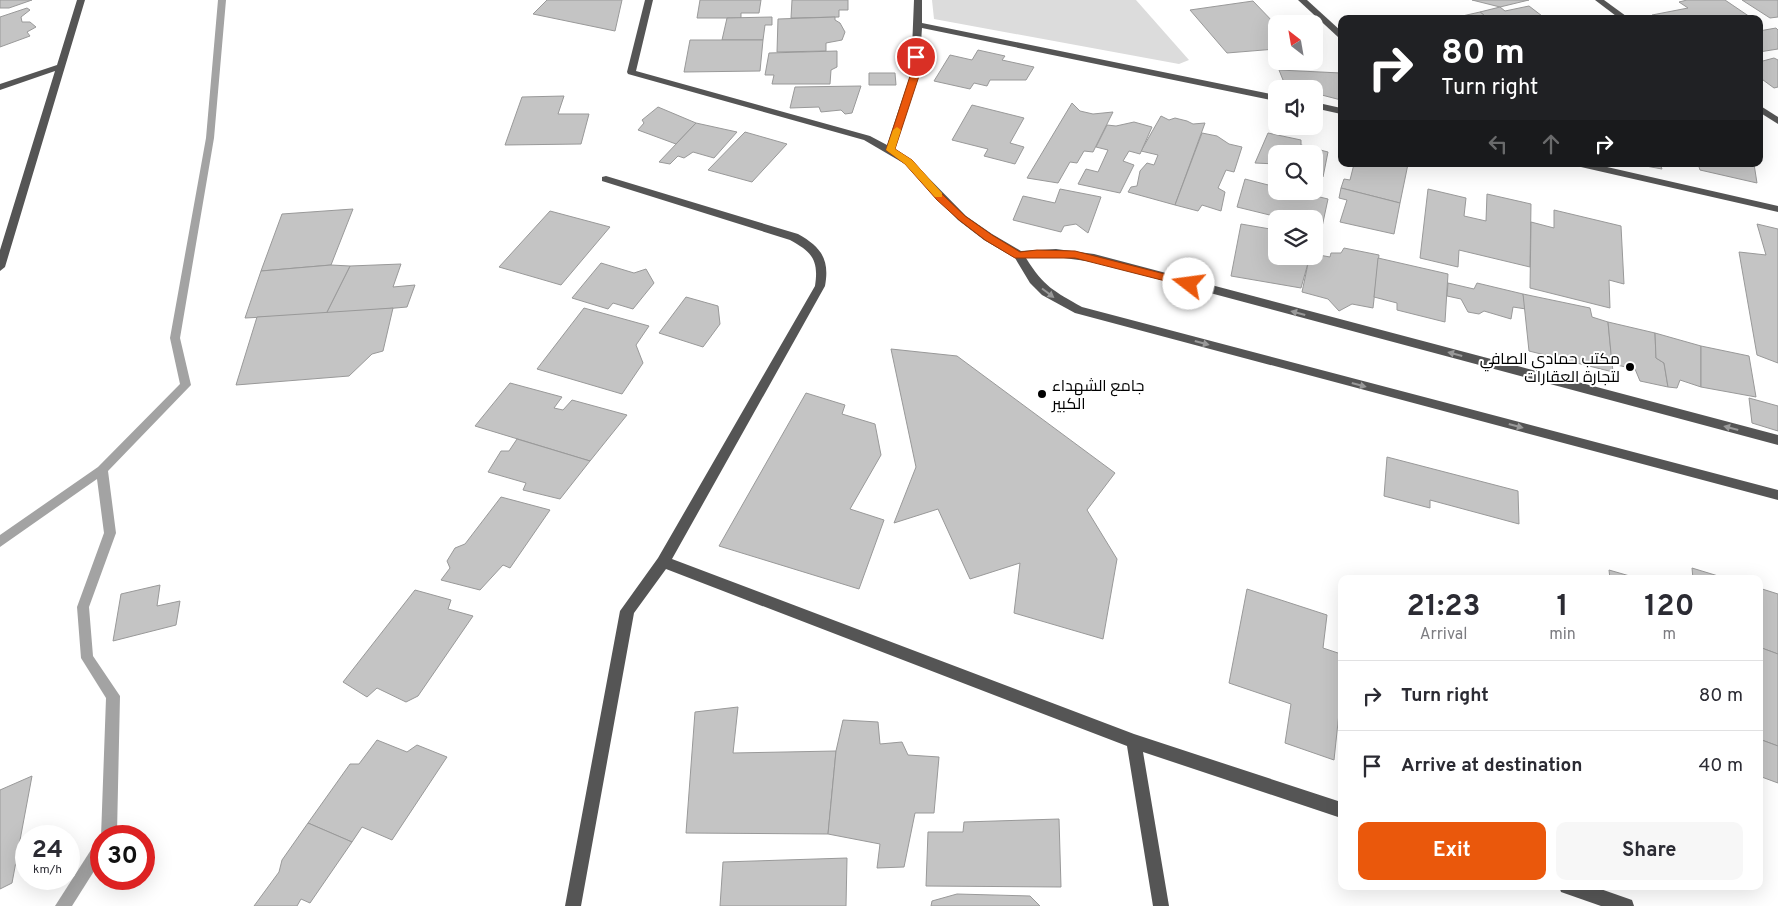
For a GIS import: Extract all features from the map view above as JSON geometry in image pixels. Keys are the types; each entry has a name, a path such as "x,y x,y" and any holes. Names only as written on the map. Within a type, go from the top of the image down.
{"street":[{"path":"0,267 4,244 81,0"},
{"path":"649,0 631,72 867,138 890,150 908,162 940,198 962,218 988,237 1019,255 1034,280 1061,302 1079,310 1778,495"},
{"path":"890,150 916,73 918,0"},
{"path":"1302,0 1338,32"},
{"path":"1598,0 1620,15"},
{"path":"918,25 1268,96"},
{"path":"0,87 59,67"},
{"path":"1323,108 1338,110"},
{"path":"1763,111 1778,121"},
{"path":"1594,167 1778,210"},
{"path":"574,906 628,611 663,562 820,286 823,274 822,263 816,252 807,243 794,237 606,179"},
{"path":"1019,255 1056,253 1094,258 1778,440"},
{"path":"663,562 1134,740 1338,809"},
{"path":"1134,740 1161,906"},
{"path":"1579,890 1626,906"}],"shaded area":[{"path":"932,0 1136,0 1189,60 1179,64 934,19"}],"building":[{"path":"0,0 32,0 9,8 0,8"},
{"path":"547,0 622,0 615,31 533,14"},
{"path":"700,0 761,0 759,13 741,13 741,18 697,18"},
{"path":"792,0 848,0 848,10 839,10 839,17 791,18"},
{"path":"1472,0 1529,0 1500,7"},
{"path":"1687,0 1725,0 1747,15 1652,15 1688,8 1679,2"},
{"path":"1742,0 1778,0 1778,17 1770,18"},
{"path":"1253,1 1268,17 1268,50 1227,53 1190,10"},
{"path":"1529,6 1541,15 1484,15 1480,12 1500,7 1505,11"},
{"path":"27,8 30,10 21,17 22,22 30,22 36,27 27,32 30,36 0,47 0,17"},
{"path":"1480,12 1484,15 1467,15"},
{"path":"772,17 772,25 765,25 763,40 722,40 727,18"},
{"path":"835,17 835,20 840,23 845,32 842,40 826,43 826,51 777,52 778,19"},
{"path":"1776,28 1778,30 1778,49 1763,51 1763,30"},
{"path":"690,40 763,40 760,71 684,72"},
{"path":"978,50 1005,56 1002,60 1034,67 1026,80 990,80 987,86 974,83 970,89 934,81 950,55 972,60"},
{"path":"837,51 837,67 831,70 830,84 772,84 774,75 765,75 769,53"},
{"path":"1774,58 1778,60 1778,87 1774,88 1763,80 1763,61"},
{"path":"1279,70 1338,73 1338,99 1323,95 1323,80 1283,80"},
{"path":"869,73 895,73 896,85 869,85"},
{"path":"861,86 852,113 845,114 841,110 821,112 819,107 790,108 795,87"},
{"path":"564,96 558,114 589,114 581,144 505,145 522,97"},
{"path":"1072,103 1080,111 1093,114 1113,112 1093,152 1084,151 1077,163 1070,162 1058,183 1027,178"},
{"path":"972,105 1024,118 1010,143 1024,147 1015,164 984,156 988,149 952,140"},
{"path":"658,107 696,123 676,144 638,130 644,123 642,120"},
{"path":"1161,116 1169,120 1175,118 1193,124 1205,123 1175,205 1128,192 1131,187 1137,186 1140,171 1147,163 1154,165 1158,155 1141,151"},
{"path":"1134,122 1152,127 1140,154 1129,151 1123,161 1134,165 1120,193 1078,184 1086,169 1098,172 1108,150 1096,147 1107,125 1116,126"},
{"path":"696,123 737,132 714,158 693,152 684,158 678,156 670,164 659,162"},
{"path":"745,132 787,144 752,182 708,170"},
{"path":"1202,133 1217,136 1229,144 1242,147 1234,172 1226,170 1218,188 1225,192 1221,211 1202,205 1198,211 1175,205"},
{"path":"1268,133 1268,135 1301,140 1301,145 1268,145 1268,164 1255,163"},
{"path":"1323,151 1328,152 1323,177"},
{"path":"1353,167 1407,167 1400,203 1341,188 1344,179 1350,180"},
{"path":"1699,167 1754,167 1757,183 1700,170"},
{"path":"1245,179 1268,185 1268,200 1328,199 1323,222 1323,210 1268,210 1268,215 1237,207"},
{"path":"1341,188 1400,203 1394,234 1340,222 1347,200 1339,198"},
{"path":"1060,189 1101,197 1088,233 1076,224 1064,226 1061,232 1013,220 1023,196 1055,203"},
{"path":"1428,189 1466,198 1464,216 1486,221 1487,194 1531,204 1530,267 1459,250 1458,267 1420,258"},
{"path":"353,209 331,265 261,271 282,214"},
{"path":"1554,210 1621,226 1624,284 1609,280 1610,308 1530,288 1531,222 1554,228"},
{"path":"550,211 610,227 561,285 499,267"},
{"path":"1241,224 1268,229 1268,265 1307,265 1301,288 1231,276"},
{"path":"1757,224 1778,229 1778,363 1757,355 1739,252 1766,255"},
{"path":"1344,248 1379,255 1373,308 1352,304 1339,311 1328,299 1302,292 1308,265 1323,265 1323,256 1330,257 1331,253 1341,253"},
{"path":"1378,258 1448,274 1445,322 1397,310 1397,303 1374,297"},
{"path":"601,263 634,273 646,269 654,283 633,309 613,303 608,309 572,298"},
{"path":"401,264 393,287 415,285 407,307 326,314 350,266"},
{"path":"331,265 350,266 326,314 245,318 261,271"},
{"path":"1448,283 1474,289 1477,283 1523,294 1526,309 1513,307 1511,319 1484,311 1479,314 1468,312 1461,299 1447,296"},
{"path":"1523,294 1590,308 1592,317 1608,322 1613,372 1529,351"},
{"path":"686,297 718,306 720,324 703,347 659,333"},
{"path":"393,308 383,351 372,354 349,376 236,385 257,317"},
{"path":"584,308 649,326 636,345 643,363 622,394 537,369"},
{"path":"1608,322 1655,333 1656,358 1664,363 1668,387 1640,381 1635,369 1612,364"},
{"path":"1655,333 1701,346 1701,387 1680,380 1677,388 1668,387 1664,363 1656,358"},
{"path":"1701,346 1749,356 1756,397 1701,387"},
{"path":"891,349 957,356 1115,473 1087,510 1117,559 1103,639 1014,613 1020,563 970,579 938,509 894,523 916,467"},
{"path":"510,383 562,397 554,408 563,410 572,400 627,415 590,461 475,426"},
{"path":"806,393 845,405 842,414 875,424 881,455 850,509 884,520 859,589 719,546"},
{"path":"1749,398 1778,406 1778,431 1752,423"},
{"path":"517,439 590,461 560,499 523,490 526,483 488,472 501,451 509,451"},
{"path":"1387,457 1518,491 1519,524 1430,500 1430,508 1384,496"},
{"path":"501,497 550,510 510,568 503,565 480,590 441,580 450,568 447,561 455,548 465,544"},
{"path":"1692,568 1715,575 1693,575"},
{"path":"1609,570 1626,575 1610,575"},
{"path":"160,585 157,606 180,601 176,625 113,641 121,594"},
{"path":"1247,589 1327,615 1323,648 1338,653 1338,722 1334,760 1285,743 1291,704 1229,683"},
{"path":"1763,589 1778,594 1778,654 1763,648"},
{"path":"415,590 451,600 448,609 473,616 418,696 406,702 377,688 367,697 343,682"},
{"path":"1763,648 1778,654 1778,746 1763,740"},
{"path":"738,707 733,753 836,751 828,834 686,833 695,712"},
{"path":"843,720 878,722 880,744 902,742 908,755 939,757 934,813 915,813 904,867 877,868 880,844 828,834 836,751"},
{"path":"377,740 407,752 417,745 447,757 392,840 362,827 352,842 308,823 350,764 359,764"},
{"path":"1763,740 1778,746 1778,783 1763,777"},
{"path":"32,776 23,825 15,825 15,867 12,883 0,889 0,790"},
{"path":"1059,819 1061,887 926,886 928,832 963,832 964,822"},
{"path":"308,823 352,842 310,903 301,899 297,906 254,906 279,872 282,860"},
{"path":"847,858 846,906 720,906 723,862"},
{"path":"957,894 1030,896 1040,906 931,906 932,901"}],"waterway":[{"path":"102,470 186,385 175,338 210,138 222,0"},
{"path":"0,542 102,470"},
{"path":"102,470 110,533 83,607 87,658 113,696 110,825"},
{"path":"63,906 90,864"}],"slow traffic":[{"path":"897,130 890,150 908,162 938,195"}],"place":[{"name":"مكتب حمادي الصافي لتجارة العقارات","path":"1630,367"},
{"name":"جامع الشهداء الكبير","path":"1042,394"}],"route":[{"path":"916,57 916,73 890,150 908,162 940,198 962,218 988,237 1019,255 1037,253 1075,254 1189,284"}]}
